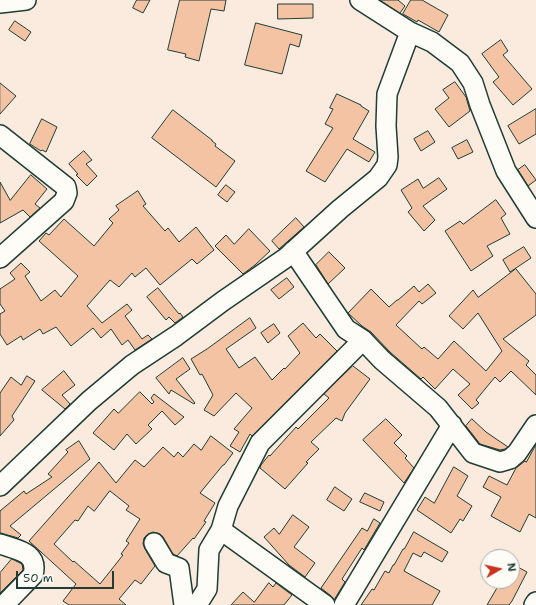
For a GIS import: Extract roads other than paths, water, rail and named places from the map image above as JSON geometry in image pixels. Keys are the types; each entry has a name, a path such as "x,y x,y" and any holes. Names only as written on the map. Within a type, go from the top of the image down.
{"street":[{"path":"0,3 26,0"},
{"path":"360,0 410,32 432,42 460,63 473,83 506,171 536,218"},
{"path":"0,486 89,401 132,365 293,256 340,209 378,178 387,165 388,157 386,126 387,94 410,32"},
{"path":"0,135 66,187 67,194 64,201 0,258"},
{"path":"293,256 346,329 363,340 382,360 438,408 473,453 500,462 510,459 517,453 536,425"},
{"path":"197,605 207,589 209,550 221,530 228,506 260,443 363,340"},
{"path":"344,605 452,425"},
{"path":"221,530 325,605"},
{"path":"154,543 166,562 179,568 184,605"},
{"path":"0,544 28,554 34,560 35,569 33,575 4,605"}]}
